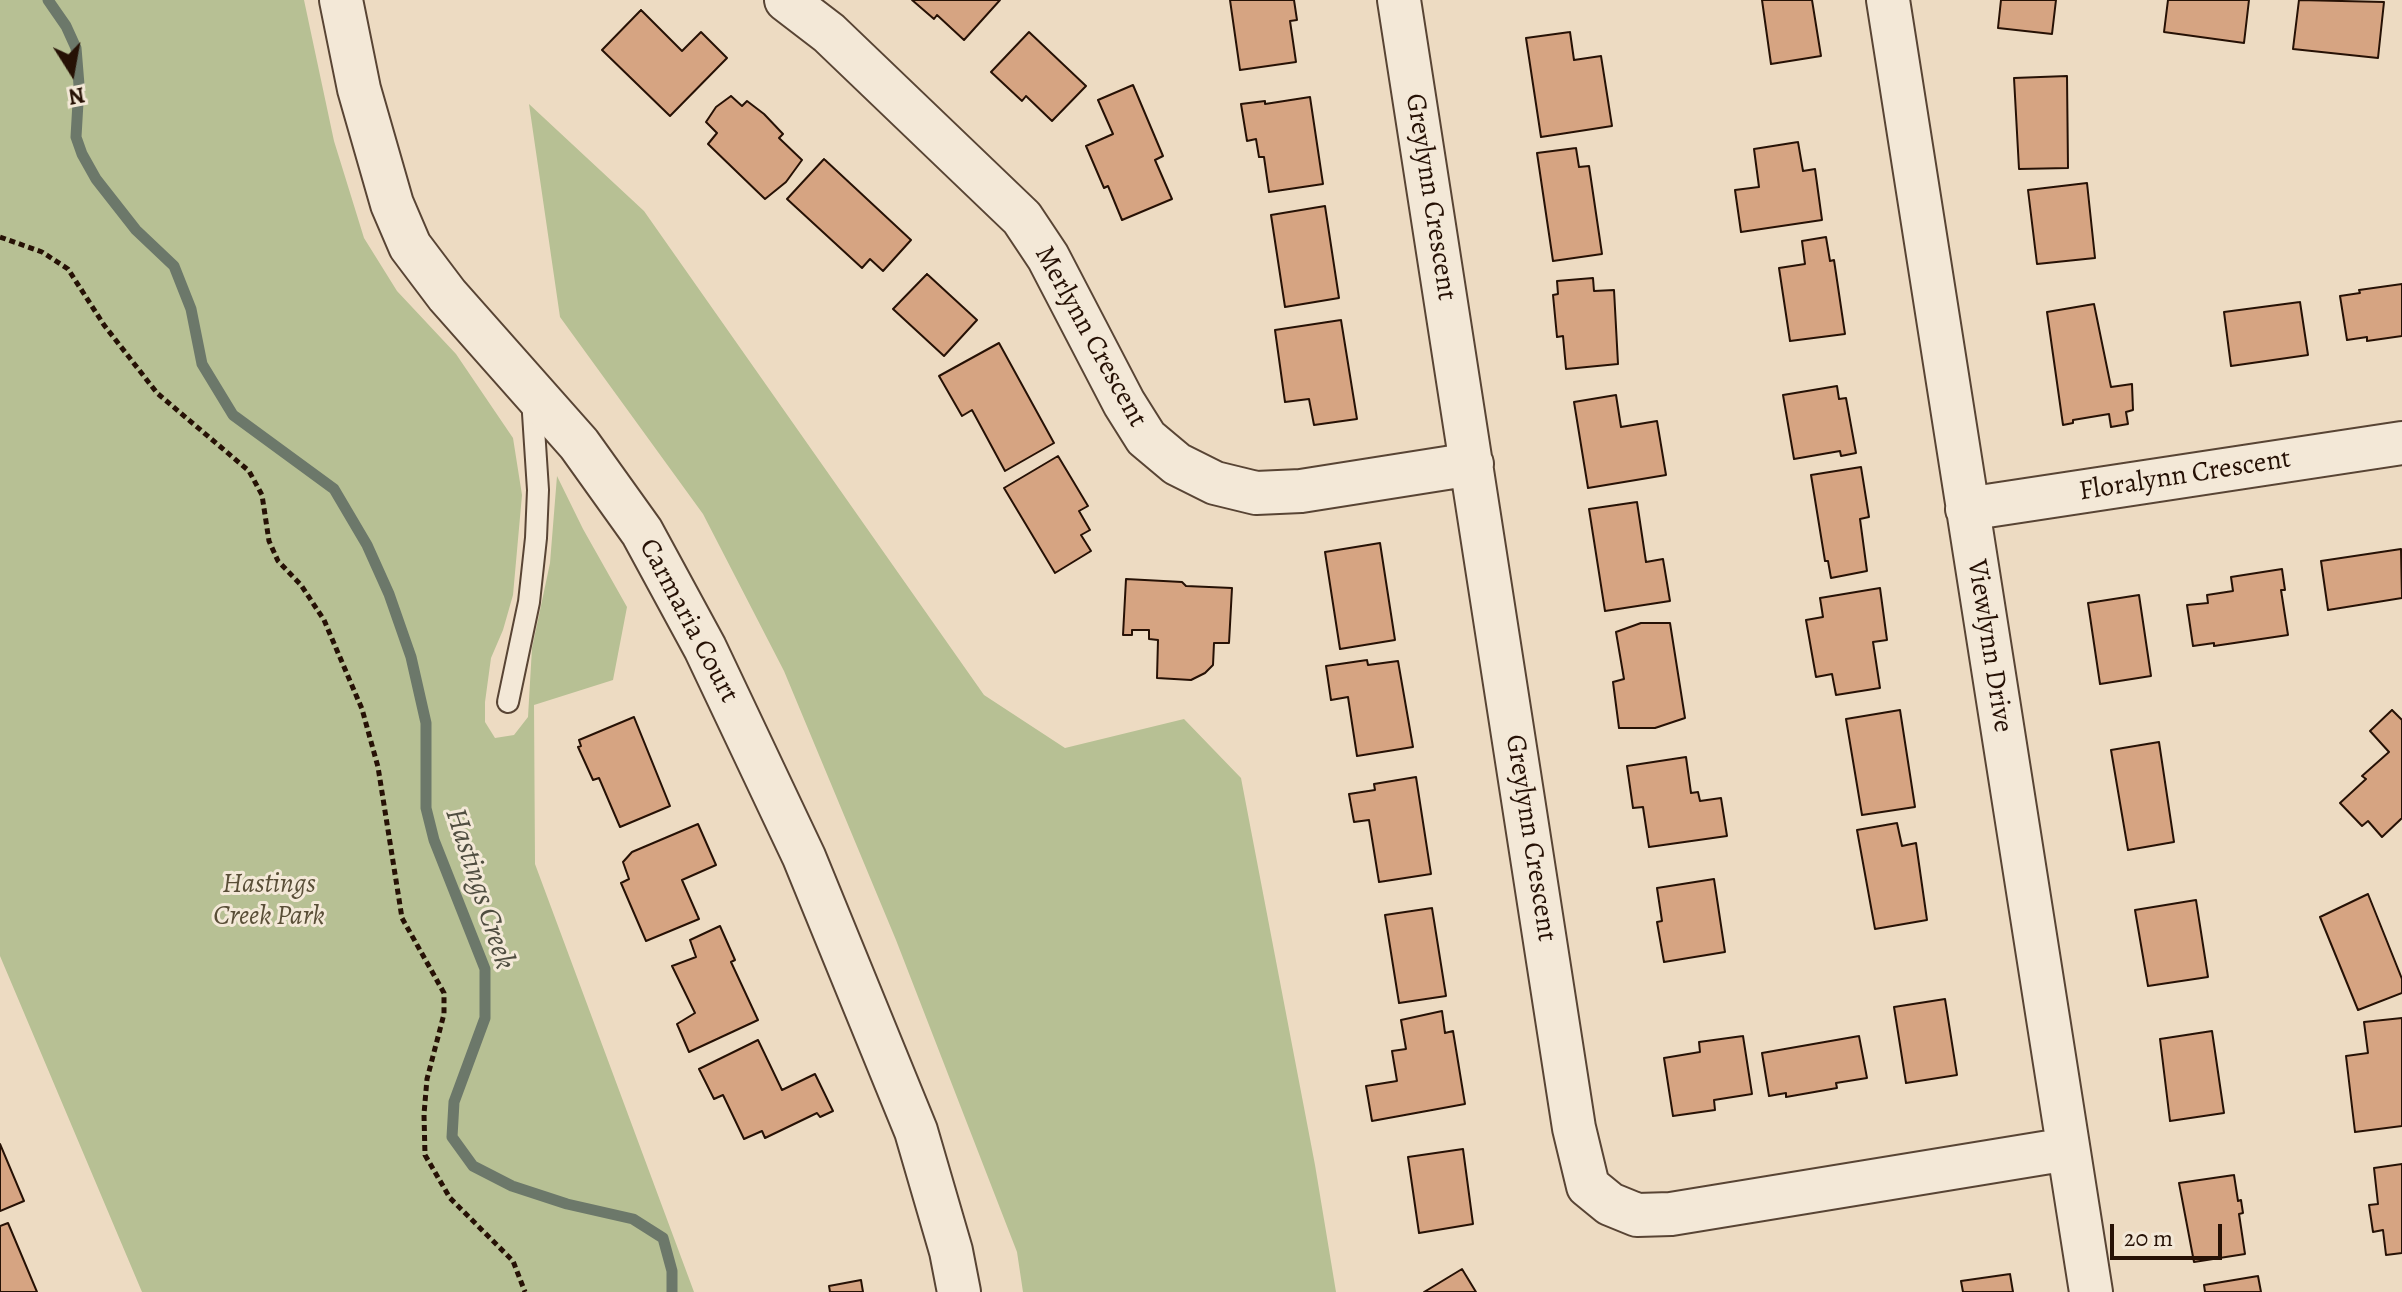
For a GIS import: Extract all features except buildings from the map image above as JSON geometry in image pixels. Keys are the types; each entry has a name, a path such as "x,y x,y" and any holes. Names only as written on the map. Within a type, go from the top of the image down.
{"street":[{"name":"Carmaria Court","path":"341,0 363,103 392,204 410,246 447,295 579,444 642,532 712,662 804,857 916,1131 951,1251 959,1292"},
{"name":"Merlynn Crescent","path":"786,0 829,33 1022,218 1048,257 1146,438 1177,464 1215,483 1256,493 1301,491 1472,464"},
{"name":"Greylynn Crescent","path":"1399,0 1574,1128 1588,1186 1610,1204 1637,1215 1671,1214 2068,1149"},
{"name":"Viewlynn Drive","path":"1888,0 2091,1292"},
{"name":"Floralynn Crescent","path":"1967,509 2402,443"}],"lane":[{"path":"508,702 529,602 536,538 538,490 532,390"}],"path":[{"path":"0,237 42,252 68,269 104,325 157,393 249,471 262,495 269,541 278,561 301,585 324,620 362,709 378,767 402,918 444,993 444,1014 427,1079 425,1155 450,1198 513,1261 525,1292"}],"green space":[{"name":"Hastings Creek Park","path":"0,0 304,0 334,141 364,238 397,291 456,354 513,438 522,495 513,595 491,658 485,702 485,722 495,738 514,735 528,717 532,648 550,563 557,476 627,607 613,680 534,705 535,864 694,1292 142,1292 0,956"},
{"path":"529,104 644,211 984,695 1065,748 1184,719 1241,778 1315,1165 1336,1292 1023,1292 1017,1252 896,940 784,671 703,514 560,317"}],"waterway":[{"name":"Hastings Creek","path":"48,0 66,26 76,48 79,85 76,137 82,154 96,179 136,230 174,266 191,309 202,364 233,415 334,489 367,545 389,594 411,657 426,723 426,808 434,840 485,969 485,1018 454,1102 452,1137 473,1166 512,1186 567,1204 633,1219 663,1238 672,1271 672,1292"}]}
